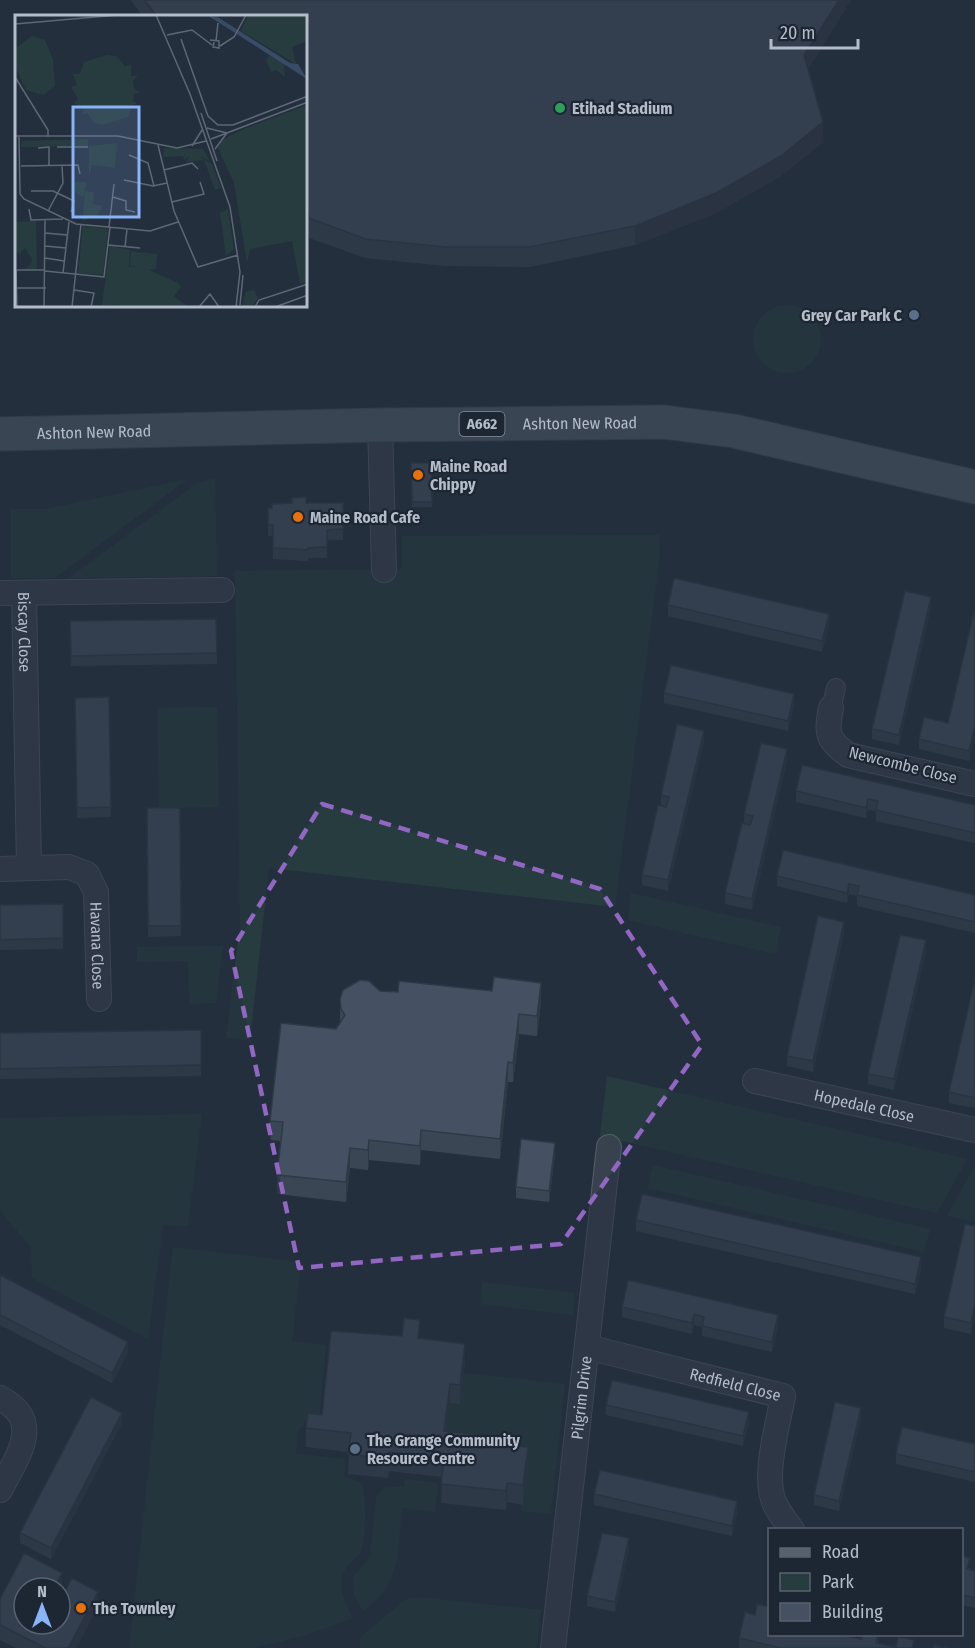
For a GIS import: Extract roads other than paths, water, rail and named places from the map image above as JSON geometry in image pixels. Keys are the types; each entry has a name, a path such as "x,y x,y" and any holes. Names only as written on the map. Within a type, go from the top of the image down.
{"main road":[{"name":"Ashton New Road","path":"0,434 380,425 664,422 734,431 975,487"}],"street":[{"path":"380,425 384,570"},
{"name":"Biscay Close","path":"29,868 24,593 222,590"},
{"path":"0,593 24,593"},
{"name":"Newcombe Close","path":"833,698 828,726 831,742 848,755 975,784"},
{"name":"Havana Close","path":"0,869 69,867 87,874 96,892 99,999"},
{"name":"Hopedale Close","path":"755,1081 975,1130"},
{"name":"Pilgrim Drive","path":"553,1648 609,1147"},
{"name":"Redfield Close","path":"587,1347 783,1396 771,1475 771,1494 791,1528"},
{"path":"0,1398 15,1406 24,1422 24,1445 0,1490"}],"place":[{"name":"Etihad Stadium","path":"560,108"},
{"name":"Grey Car Park C","path":"914,315"},
{"name":"Maine Road Chippy","path":"418,475"},
{"name":"Maine Road Cafe","path":"298,517"},
{"name":"The Grange Community Resource Centre","path":"355,1449"},
{"name":"The Townley","path":"81,1608"}]}
